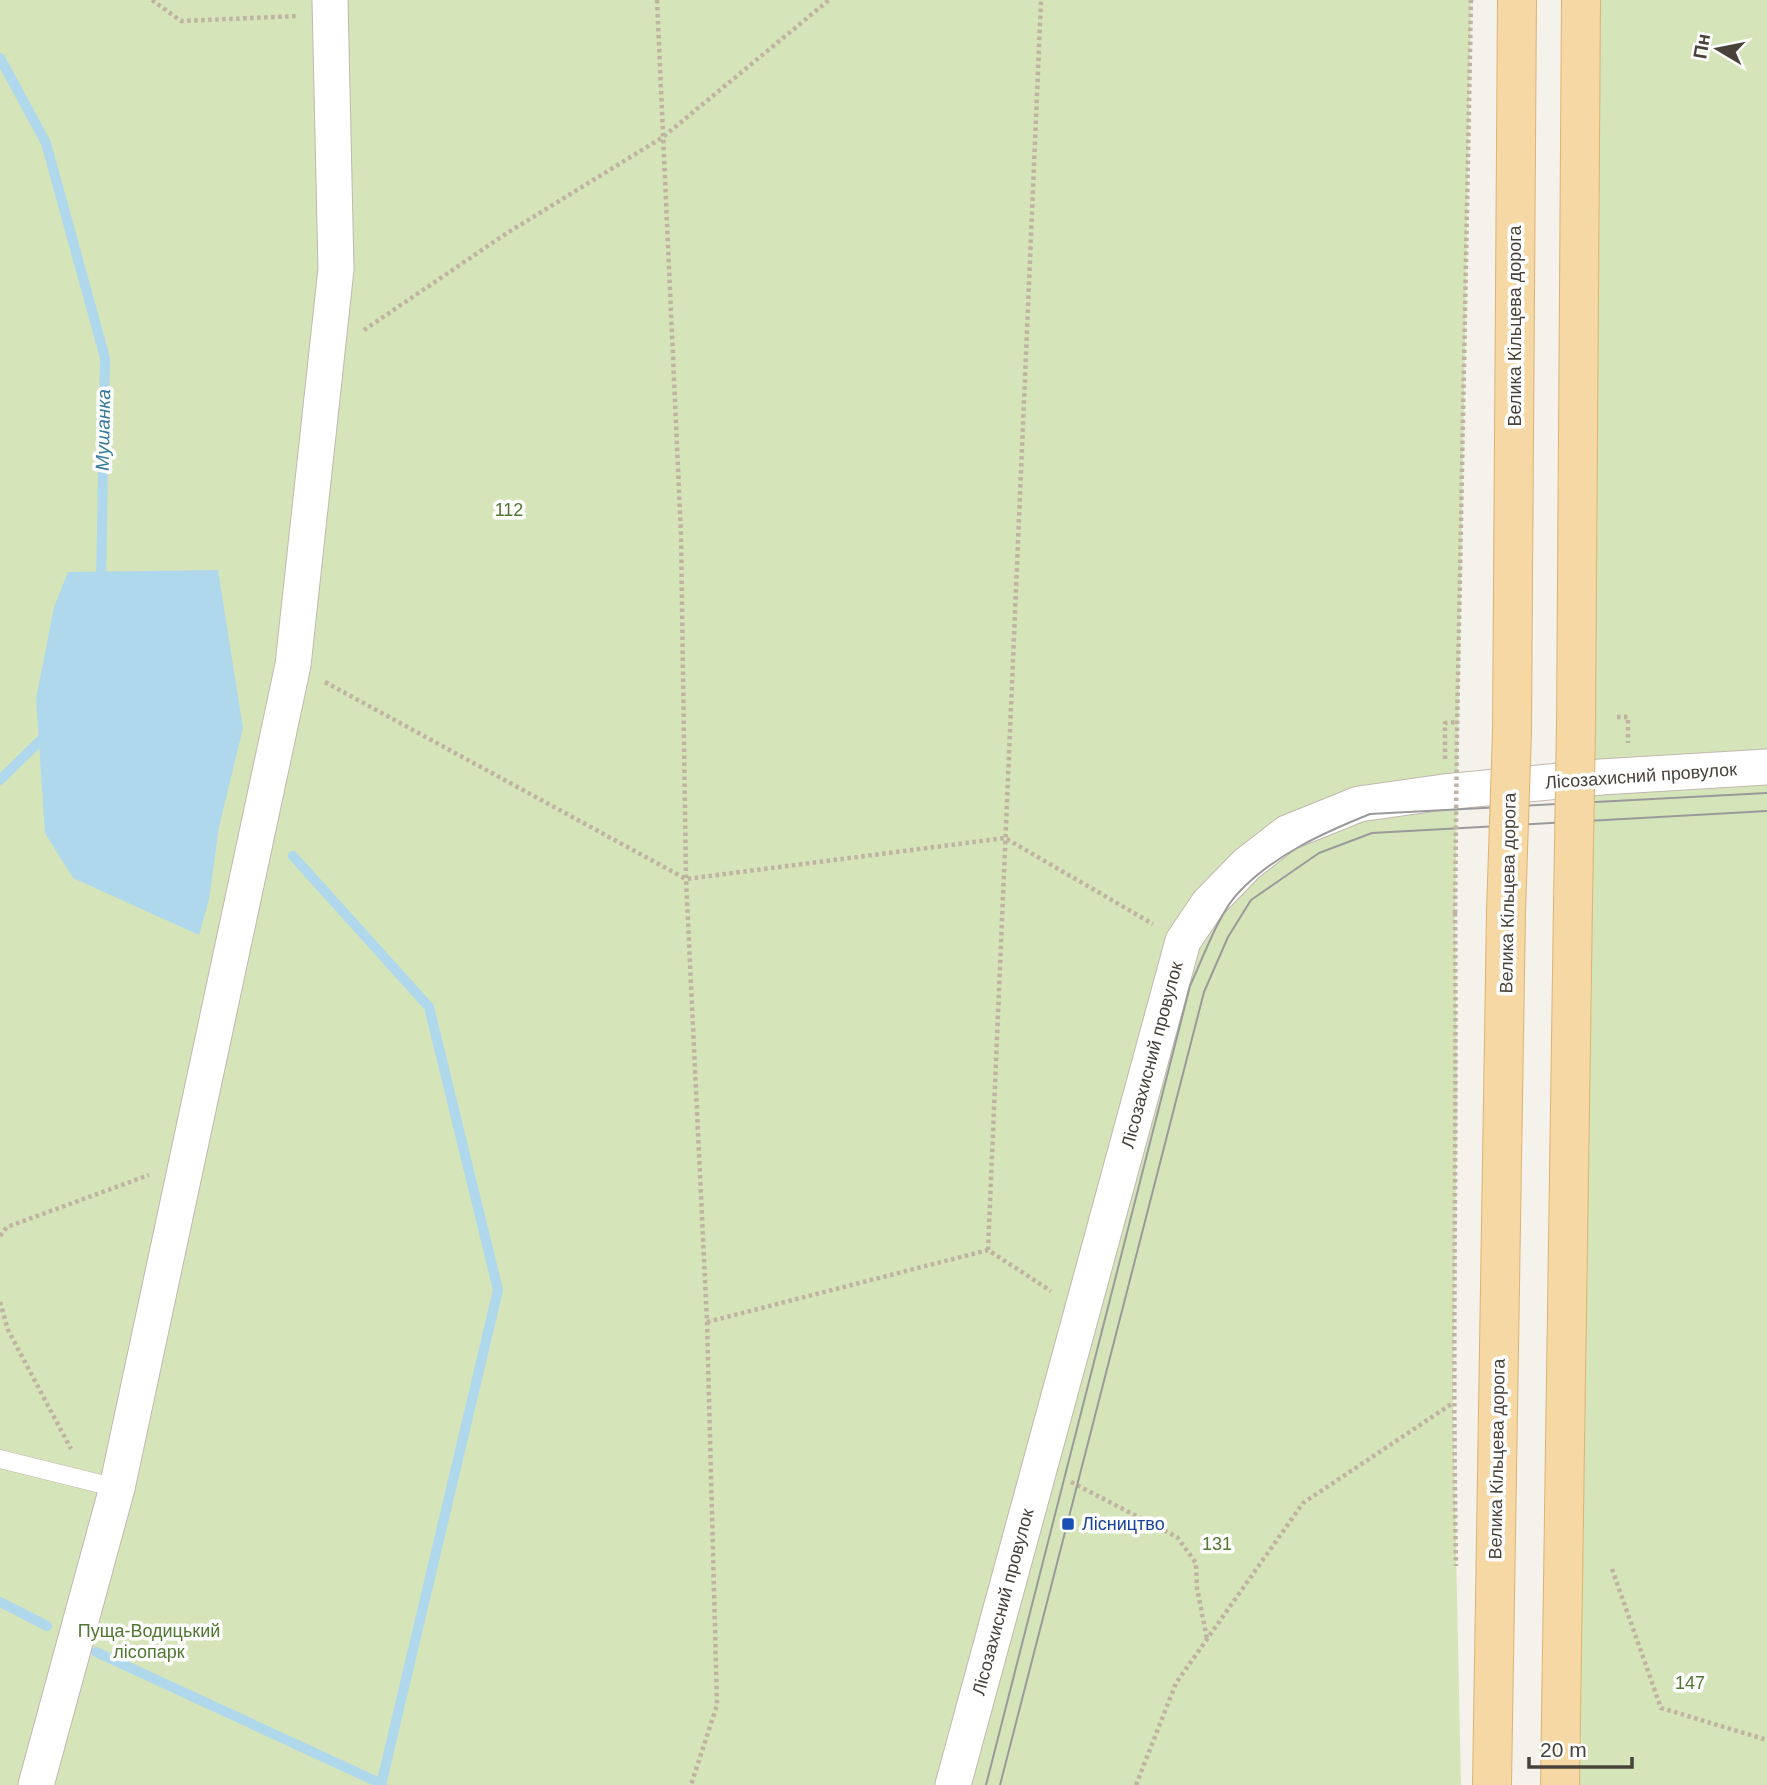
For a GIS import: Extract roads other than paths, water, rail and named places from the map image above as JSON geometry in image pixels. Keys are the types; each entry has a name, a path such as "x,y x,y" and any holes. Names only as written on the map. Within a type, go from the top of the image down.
{"main road":[{"name":"Велика Кільцева дорога","path":"1492,1785 1512,731 1517,0"},
{"path":"1560,1785 1576,724 1581,0"}],"street":[{"path":"36,1785 102,1484 186,1162 293,665 336,269 330,8"},
{"name":"Лісозахисний провулок","path":"953,1785 1183,941 1208,904 1247,864 1287,833 1359,804 1444,792 1601,777 1767,766"}],"lane":[{"path":"0,1459 102,1484"}],"water":[{"path":"218,570 243,728 219,827 209,900 199,935 73,878 45,833 36,699 54,607 68,572"}],"waterway":[{"name":"Мушанка","path":"0,58 46,143 105,358 101,584"},
{"name":"Мушанка","path":"0,780 48,733"},
{"path":"293,856 429,1007 498,1290 381,1785"},
{"path":"0,1602 47,1626"},
{"path":"96,1652 382,1784"}],"tram line":[{"path":"986,1785 1190,986 1225,910 1233,899 1254,878 1285,855 1370,814 1767,793"},
{"path":"1000,1785 1204,992 1228,937 1251,900 1319,853 1372,833 1767,811"}],"place":[{"name":"Лісництво","path":"1068,1524"}],"park label":[{"name":"112","path":"509,510"},
{"name":"131","path":"1217,1544"},
{"name":"Пуща-Водицький лісопарк","path":"149,1641"},
{"name":"147","path":"1690,1683"}]}
